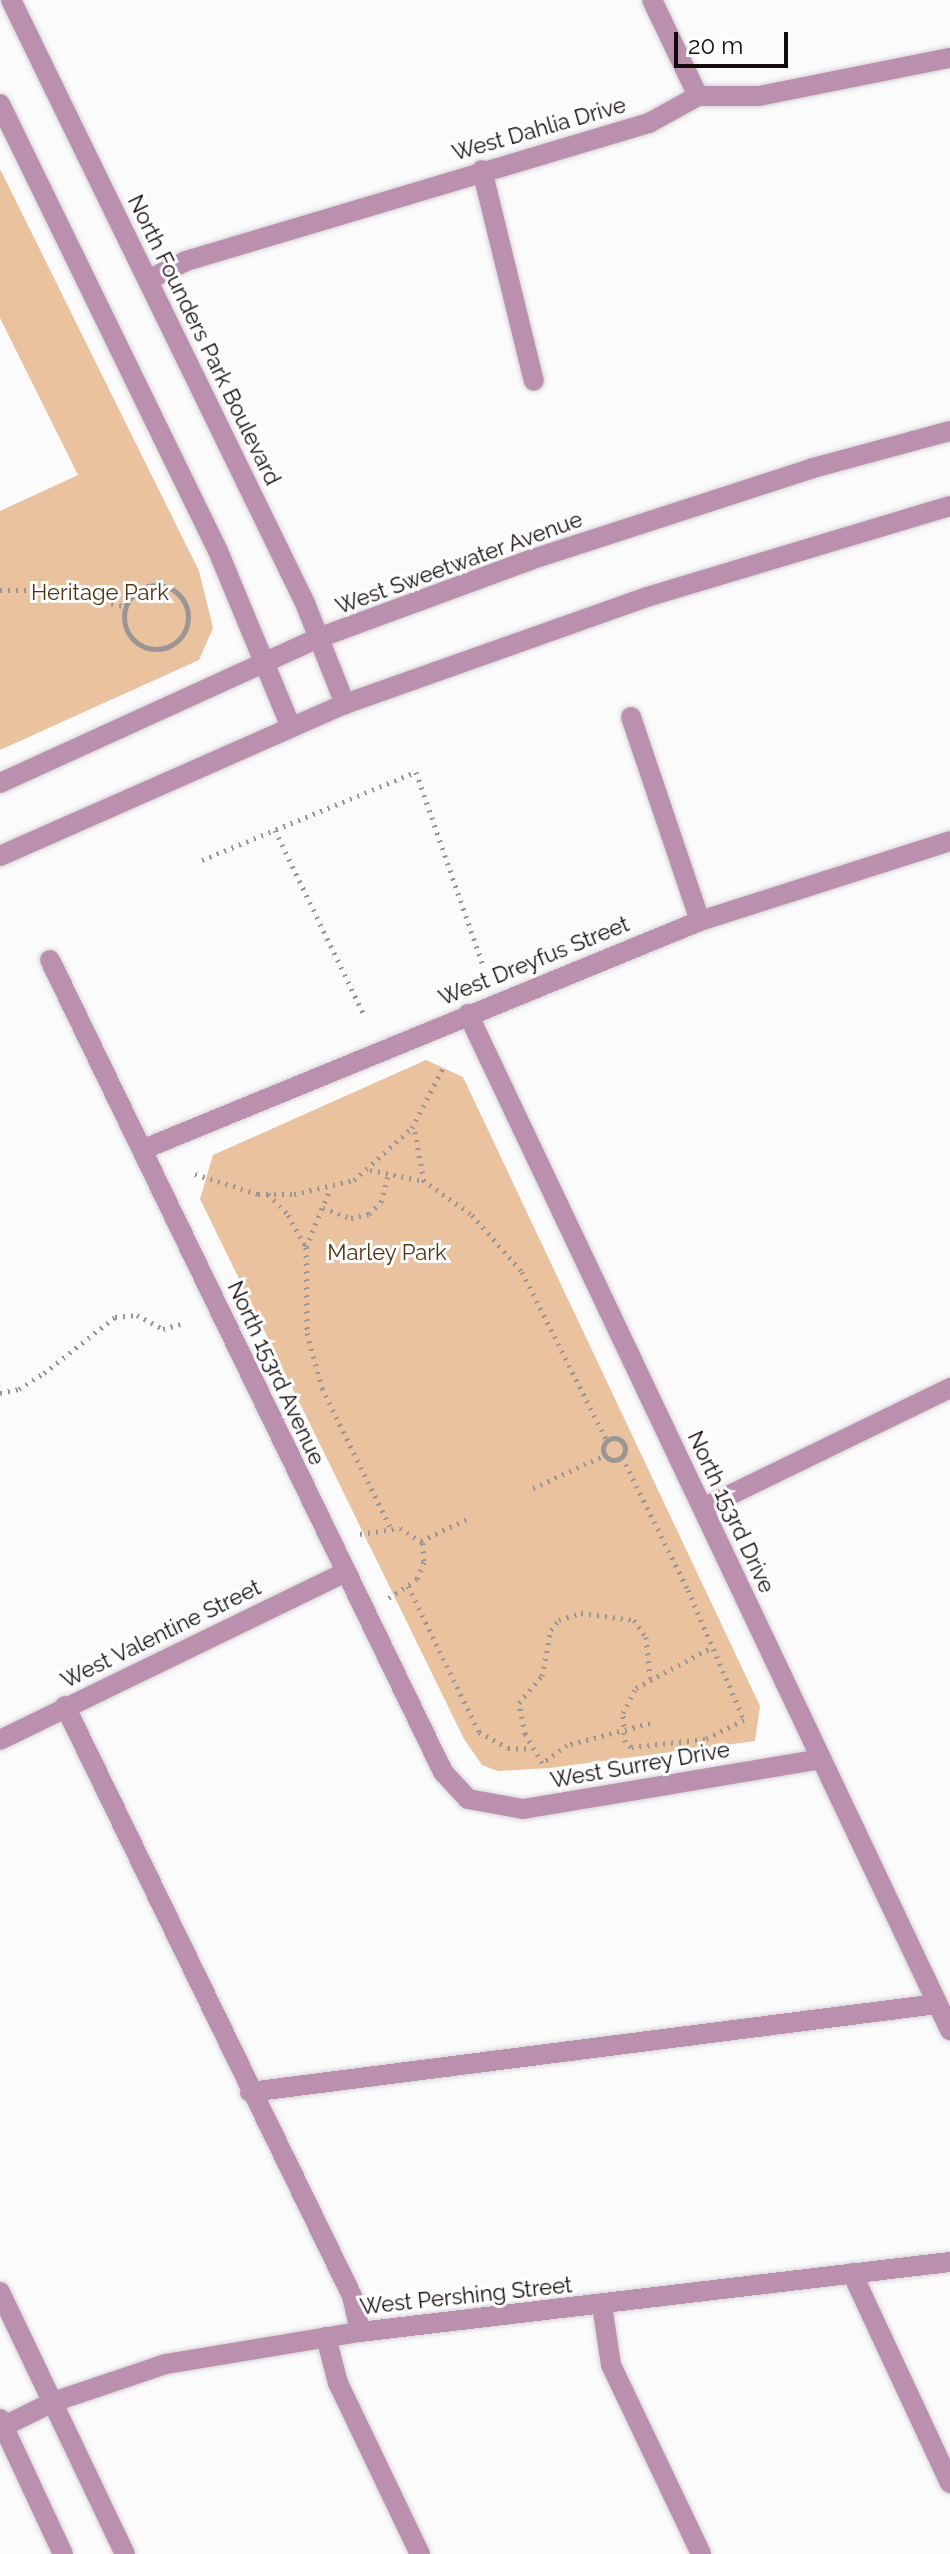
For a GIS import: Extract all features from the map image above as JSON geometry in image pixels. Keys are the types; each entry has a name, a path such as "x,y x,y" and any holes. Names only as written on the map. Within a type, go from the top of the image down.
{"street":[{"name":"North Founders Park Boulevard","path":"11,0 321,637 345,704"},
{"path":"652,0 698,96"},
{"name":"West Dahlia Drive","path":"148,280 186,261 482,170 649,123 698,96 759,96 950,58"},
{"path":"0,104 267,664 290,725"},
{"path":"482,170 534,381"},
{"name":"West Sweetwater Avenue","path":"0,783 321,637 530,560 813,468 950,431"},
{"path":"0,856 290,725 345,704 647,597 950,506"},
{"path":"631,717 700,921"},
{"name":"West Dreyfus Street","path":"144,1149 700,921 950,841"},
{"name":"North 153rd Avenue","path":"50,960 144,1149 344,1573 443,1772 468,1799"},
{"name":"North 153rd Drive","path":"468,1014 950,2030"},
{"path":"703,1508 950,1388"},
{"name":"West Valentine Street","path":"0,1740 344,1573"},
{"path":"65,1706 250,2092 352,2296 360,2332"},
{"name":"West Surrey Drive","path":"468,1799 523,1809 821,1759"},
{"path":"250,2092 937,2004"},
{"name":"West Pershing Street","path":"1,2424 53,2402 166,2364 360,2332 950,2262"},
{"path":"852,2273 950,2483"},
{"path":"0,2292 125,2554"},
{"path":"602,2305 611,2365 701,2554"},
{"path":"326,2337 338,2383 420,2554"},
{"path":"1,2424 63,2554"}],"path":[{"path":"168,588 184,601 187,622 170,646 149,649 126,630 126,607 137,592 168,588"},
{"path":"0,590 57,590 126,607"},
{"path":"202,860 416,772 482,963"},
{"path":"275,830 363,1013"},
{"path":"195,1174 268,1194 331,1188 369,1169 414,1124 445,1064"},
{"path":"414,1124 423,1180"},
{"path":"369,1169 423,1180 472,1215 522,1272 607,1441 605,1455"},
{"path":"323,1208 351,1218 369,1214 381,1202 389,1173"},
{"path":"331,1188 306,1247 304,1304 315,1366 390,1527"},
{"path":"268,1194 288,1215 306,1247"},
{"path":"0,1393 19,1389 44,1373 115,1317 137,1315 163,1329 180,1324"},
{"path":"607,1441 615,1438 624,1443 622,1457 712,1647 744,1720 705,1739 631,1747 623,1733 627,1700 650,1678 712,1647"},
{"path":"605,1455 611,1460 622,1457"},
{"path":"533,1488 605,1455"},
{"path":"359,1535 390,1527 421,1541 471,1517"},
{"path":"389,1598 408,1586 424,1562 421,1541"},
{"path":"408,1586 479,1732 508,1748 532,1749"},
{"path":"650,1678 646,1637 634,1620 581,1613 559,1620 548,1637 542,1676 519,1703 532,1749 542,1763 567,1745 623,1733 650,1723"}],"green space":[{"name":"Heritage Park","path":"0,169 199,571 213,628 199,660 0,750 0,511 78,475 0,318"},
{"name":"Marley Park","path":"426,1060 463,1077 760,1706 755,1741 550,1768 498,1771 482,1765 464,1739 200,1199 213,1155"}]}
